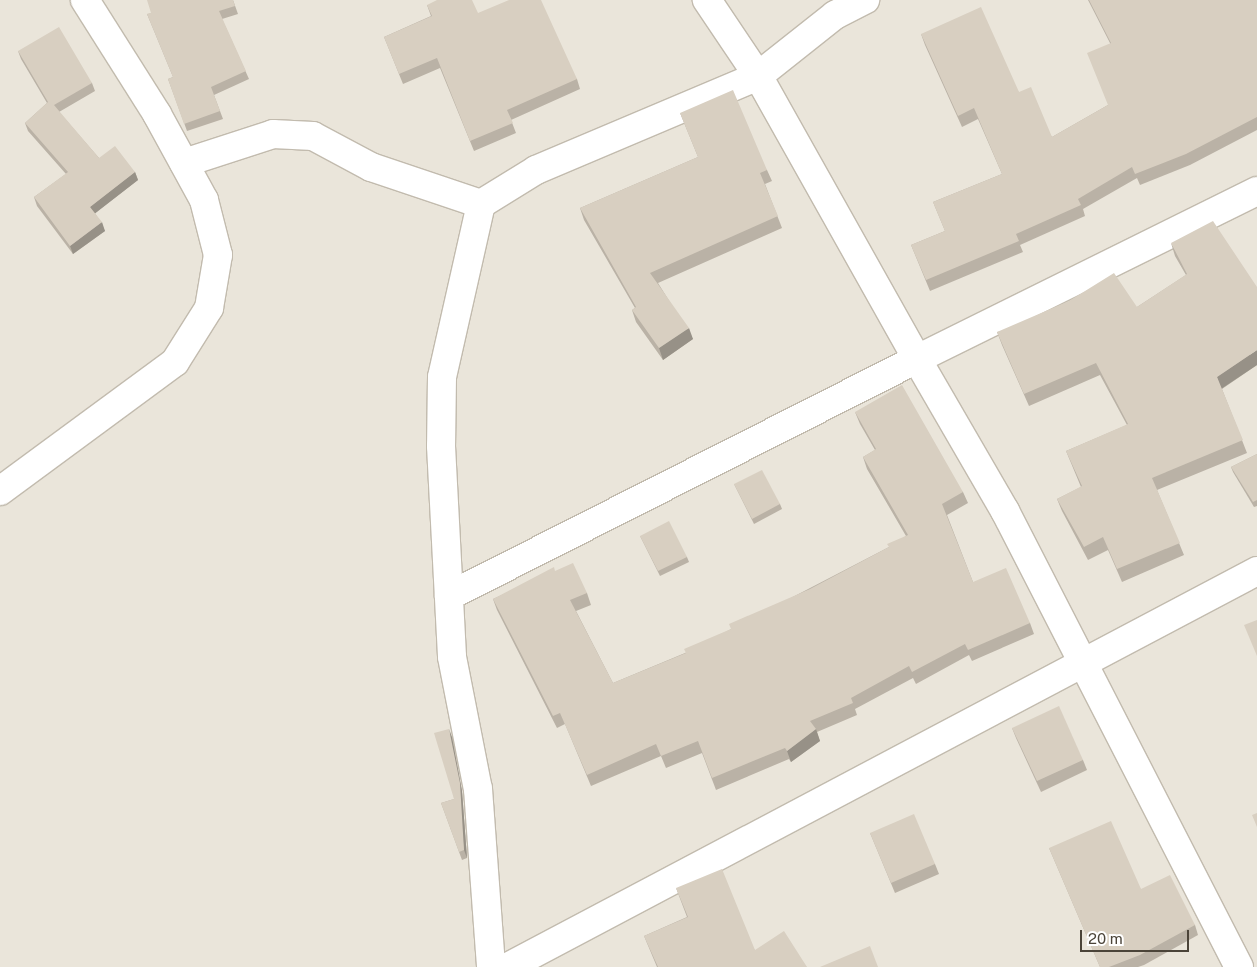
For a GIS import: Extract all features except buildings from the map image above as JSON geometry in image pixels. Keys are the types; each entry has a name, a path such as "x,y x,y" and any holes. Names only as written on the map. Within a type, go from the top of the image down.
{"street":[{"path":"0,491 175,362 209,308 218,255 204,200 184,163 85,0"},
{"path":"707,0 758,76 1004,510 1239,967"},
{"path":"490,967 478,790 452,657 441,446 442,377 480,204 536,170 758,76 835,15 865,0"},
{"path":"184,163 273,134 313,136 371,167 480,204"},
{"path":"449,596 917,359 1257,191"},
{"path":"508,967 1257,571"}],"shaded area":[{"path":"0,0 1257,0 1257,967 0,967"}]}
